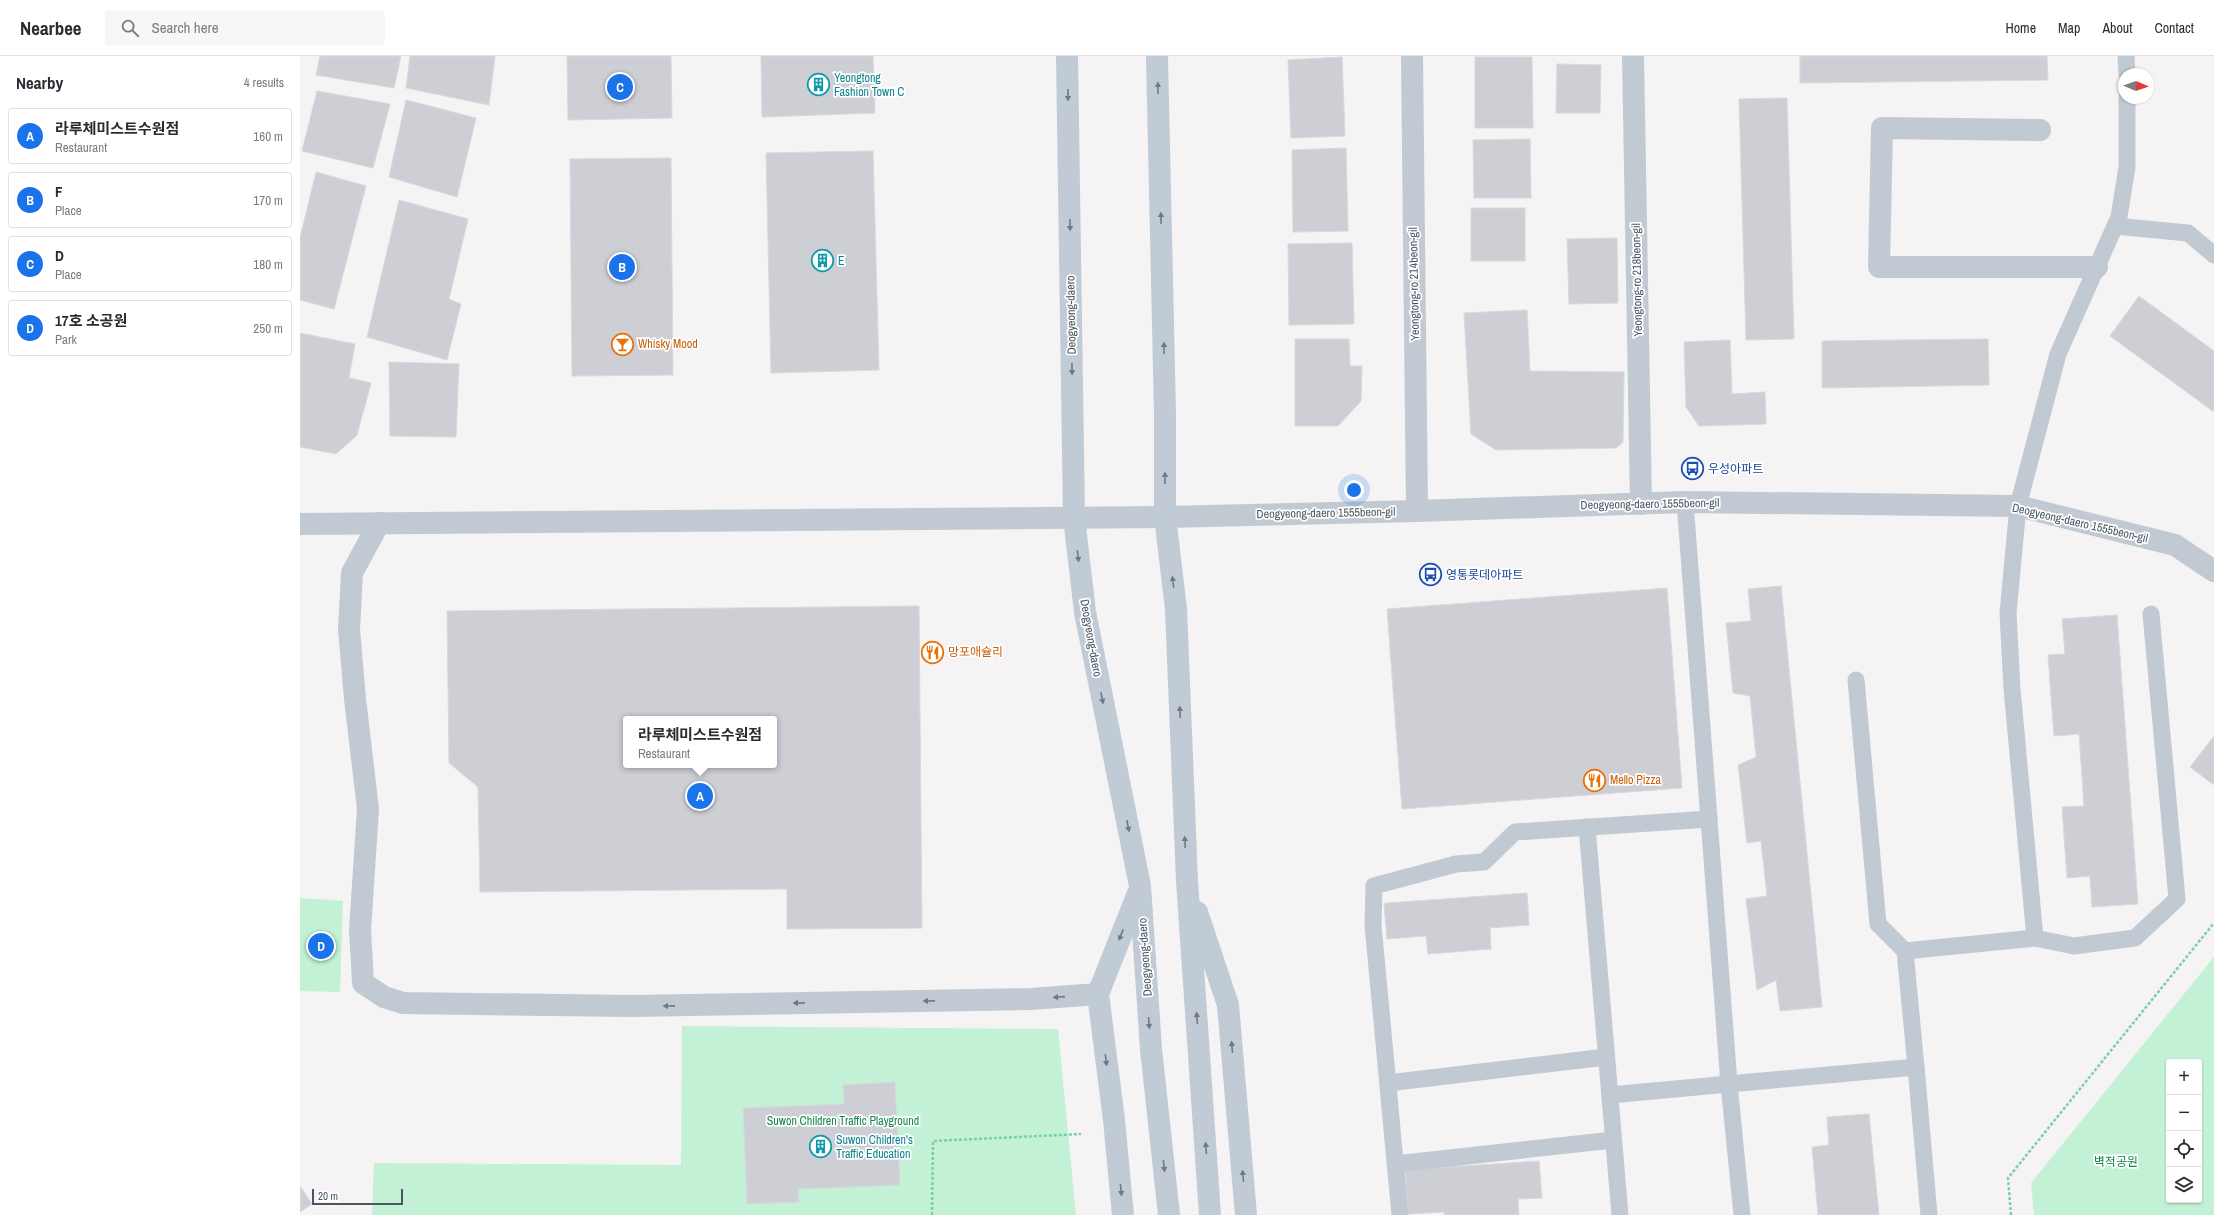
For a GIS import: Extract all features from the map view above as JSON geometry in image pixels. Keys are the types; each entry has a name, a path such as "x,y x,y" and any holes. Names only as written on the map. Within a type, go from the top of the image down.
{"main road":[{"name":"Deogyeong-daero","path":"1067,56 1074,518 1085,612 1140,886 1151,1049 1169,1215"},
{"path":"1157,56 1165,415 1165,517 1176,609 1187,881 1210,1215"},
{"path":"1187,881 1228,1004 1246,1215"},
{"path":"1123,1215 1114,1120 1098,994 1140,886"}],"street":[{"name":"Yeongtong-ro 214beon-gil","path":"1412,56 1417,511"},
{"name":"Yeongtong-ro 218beon-gil","path":"1633,56 1641,504"},
{"path":"2040,130 1882,128 1879,267 2097,267"},
{"name":"Deogyeong-daero 1555beon-gil","path":"300,524 1165,517 1417,511 1684,502 2018,506 2175,545 2214,571"},
{"path":"378,523 352,573 349,629 355,699 368,809 360,930 364,983 384,997 403,1003 632,1006 1031,999 1098,994"}],"lane":[{"path":"2126,56 2127,68"},
{"path":"2035,938 2012,689 2008,613 2018,506 2058,354 2119,217 2127,167 2127,104"},
{"path":"2115,226 2188,232 2214,255"},
{"path":"1684,502 1729,1084 1742,1215"},
{"path":"1905,951 2035,938 2074,946 2135,938 2177,899 2151,614"},
{"path":"1856,680 1878,924 1905,951 1930,1215"},
{"path":"1400,1215 1373,925 1374,886 1456,864 1484,862 1515,832 1709,819"},
{"path":"1587,827 1620,1215"},
{"path":"1388,1084 1606,1058"},
{"path":"1610,1095 1916,1067"},
{"path":"1395,1164 1613,1140"}],"path":[{"path":"2011,1215 2008,1178 2214,923"},
{"path":"932,1215 933,1141 1081,1134"}],"green space":[{"path":"300,898 343,901 340,992 300,991"},
{"name":"벽적공원","path":"2214,957 2214,1215 2034,1215 2031,1183"},
{"name":"Suwon Children Traffic Playground","path":"682,1026 1058,1029 1076,1215 372,1215 374,1163 681,1165"}],"building":[{"path":"320,56 401,56 394,88 316,75"},
{"path":"410,56 495,56 489,105 406,88"},
{"path":"567,56 671,56 672,118 568,120"},
{"name":"Yeongtong Fashion Town C","path":"761,56 873,56 875,113 762,117"},
{"path":"1800,56 2047,56 2048,80 1800,83"},
{"path":"1342,57 1345,136 1291,138 1288,60"},
{"path":"1475,57 1532,57 1533,128 1475,128"},
{"path":"1557,64 1601,65 1600,113 1556,113"},
{"path":"317,91 390,104 373,168 302,151"},
{"path":"1787,98 1794,339 1746,340 1739,99"},
{"path":"406,100 476,118 457,197 389,177"},
{"path":"1530,139 1531,198 1474,198 1473,140"},
{"path":"1346,148 1348,231 1293,232 1292,150"},
{"name":"E","path":"873,151 879,370 771,373 766,153"},
{"path":"671,158 673,375 572,376 570,159"},
{"path":"316,172 366,186 334,309 300,300 300,238"},
{"path":"399,200 468,219 449,299 461,304 447,360 367,337"},
{"path":"1471,208 1525,208 1525,261 1471,261"},
{"path":"1617,238 1618,303 1569,304 1567,239"},
{"path":"1352,243 1354,324 1289,325 1288,244"},
{"path":"2139,296 2214,351 2214,412 2110,336"},
{"path":"1527,310 1530,371 1624,372 1623,442 1616,448 1496,450 1471,434 1464,313"},
{"path":"300,333 355,344 349,378 371,383 357,435 336,454 300,447"},
{"path":"1295,339 1349,339 1350,366 1362,366 1361,401 1338,426 1295,426"},
{"path":"1988,339 1989,385 1822,388 1822,341"},
{"path":"1730,340 1732,394 1765,392 1766,424 1699,426 1686,407 1684,342"},
{"path":"389,362 459,364 456,437 390,436"},
{"path":"1781,586 1822,1007 1780,1011 1776,980 1757,990 1746,899 1767,896 1761,841 1747,843 1738,765 1756,757 1750,696 1733,693 1726,623 1751,621 1748,589"},
{"path":"1667,588 1682,788 1402,809 1387,609"},
{"path":"919,606 922,928 787,929 787,889 480,892 478,787 449,763 447,611"},
{"path":"2117,615 2138,904 2092,907 2090,876 2067,878 2062,807 2084,806 2079,734 2054,736 2048,655 2065,654 2062,619"},
{"path":"2214,736 2214,785 2190,767"},
{"path":"1527,893 1529,925 1490,928 1491,949 1428,954 1426,936 1387,939 1384,904 1387,903"},
{"name":"Suwon Children's Traffic Education","path":"895,1082 900,1185 798,1189 799,1202 747,1204 743,1108 844,1104 843,1085"},
{"path":"1869,1114 1879,1215 1818,1215 1812,1147 1829,1145 1827,1117"},
{"path":"1539,1161 1542,1198 1518,1199 1519,1215 1444,1215 1444,1212 1408,1214 1405,1170"},
{"path":"300,1186 312,1204 300,1212"}],"place":[{"name":"Yeongtong Fashion Town C","path":"818,85"},
{"name":"D","path":"620,87"},
{"name":"E","path":"822,261"},
{"name":"F","path":"622,267"},
{"name":"Whisky Mood","path":"623,344"},
{"name":"우성아파트","path":"1693,469"},
{"name":"영통롯데아파트","path":"1431,575"},
{"name":"망포애슐리","path":"933,652"},
{"name":"Mello Pizza","path":"1595,780"},
{"name":"라루체미스트수원점","path":"700,796"},
{"name":"17호 소공원","path":"321,946"},
{"name":"Suwon Children's Traffic Education","path":"821,1147"}]}
